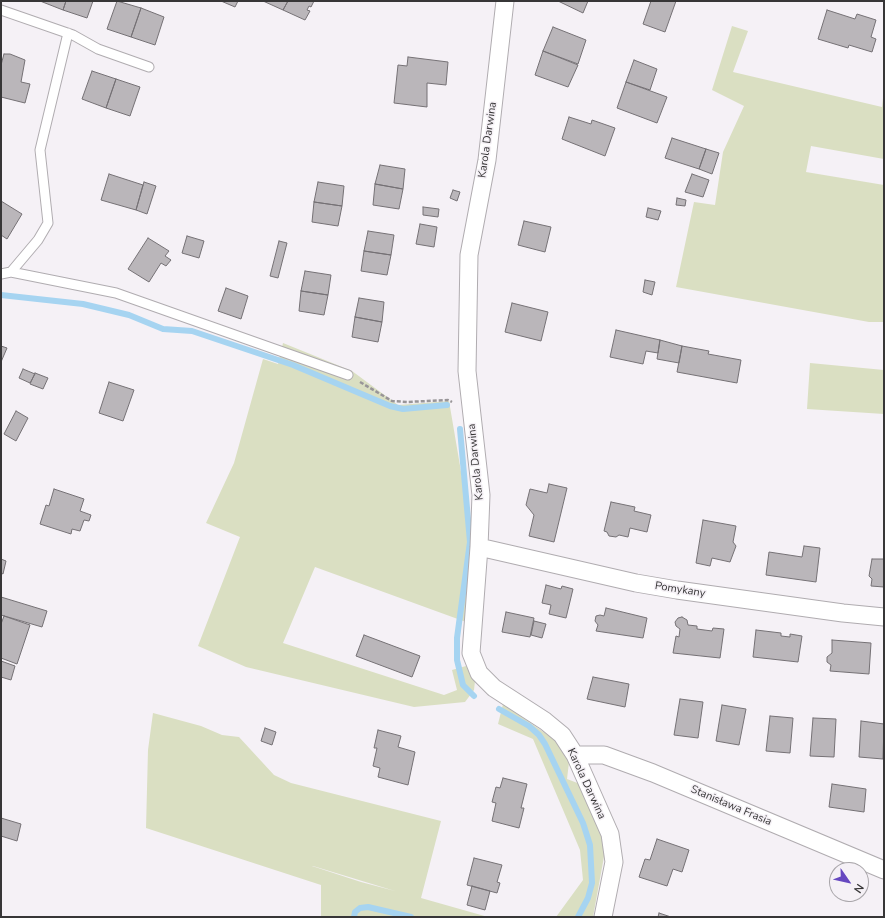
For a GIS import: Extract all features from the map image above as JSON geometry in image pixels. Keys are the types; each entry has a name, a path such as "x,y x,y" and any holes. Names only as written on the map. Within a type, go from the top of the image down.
{"street":[{"name":"Karola Darwina","path":"505,1 487,160 469,255 467,371 481,495 479,547 471,653 479,673 494,688 545,721 562,735 575,755 610,834 614,862 603,917"},
{"name":"Pomykany","path":"479,547 636,583 843,613 884,617"},
{"name":"Stanisława Frasia","path":"575,755 604,755 653,773 884,870"}],"lane":[{"path":"1,10 68,33 98,49 149,66"},
{"path":"11,272 38,240 48,223 40,150 68,33"},
{"path":"1,274 11,272 116,293 348,375"}],"path":[{"path":"348,375 392,401 408,402 448,400 456,403"}],"green space":[{"path":"732,26 748,31 733,72 882,107 884,89 884,159 811,146 806,172 884,185 884,322 869,322 676,287 694,202 715,205 723,152 744,106 712,90"},
{"path":"283,343 352,371 398,405 449,401 474,548 466,622 315,567 283,643 444,695 457,690 452,670 466,666 475,681 474,690 465,702 414,707 246,667 198,646 240,537 206,523 234,463 263,359 278,364"},
{"path":"810,363 884,370 884,414 807,409"},
{"path":"503,704 558,742 570,754 567,779 593,789 605,851 593,917 556,917 583,880 580,850 533,739 498,724"},
{"path":"153,713 201,726 222,735 239,737 274,775 291,783 441,821 421,898 488,917 321,917 321,885 146,828 148,750","holes":["312,866 395,891 361,882"]}],"building":[{"path":"40,1 66,1 63,10"},
{"path":"66,1 93,1 87,18 63,10"},
{"path":"117,1 141,8 131,37 107,29"},
{"path":"221,1 238,1 235,7"},
{"path":"263,1 288,1 283,10"},
{"path":"288,1 314,1 311,7 309,6 307,10 310,11 305,20 283,10"},
{"path":"558,1 588,1 583,13"},
{"path":"651,1 676,1 665,32 643,24"},
{"path":"141,8 164,17 155,45 131,37"},
{"path":"827,10 855,19 857,14 876,20 871,37 876,39 872,52 849,45 848,48 818,39"},
{"path":"553,27 586,40 578,64 543,51"},
{"path":"543,51 578,65 568,87 535,75"},
{"path":"4,54 10,54 25,60 21,82 30,84 25,103 1,97 1,65"},
{"path":"408,57 448,62 446,85 427,83 427,107 394,103 398,65 407,66"},
{"path":"634,60 657,69 650,90 626,82"},
{"path":"92,71 116,79 106,108 82,99"},
{"path":"116,79 140,87 130,116 106,108"},
{"path":"626,82 667,97 657,123 617,108"},
{"path":"569,117 591,124 592,120 615,128 605,156 562,139"},
{"path":"672,138 706,149 699,169 665,158"},
{"path":"706,149 719,153 712,174 699,169"},
{"path":"380,165 405,169 403,189 375,184"},
{"path":"109,174 143,185 136,210 101,200"},
{"path":"692,174 709,180 703,197 685,192"},
{"path":"144,182 156,186 147,214 136,210"},
{"path":"318,182 344,186 342,206 314,202"},
{"path":"375,184 403,189 399,209 373,205"},
{"path":"453,190 460,192 457,201 450,198"},
{"path":"677,198 686,200 685,206 676,205"},
{"path":"1,201 22,214 7,239 1,235"},
{"path":"314,202 342,206 338,226 312,222"},
{"path":"423,207 439,209 438,217 423,215"},
{"path":"648,208 661,211 658,220 646,217"},
{"path":"524,221 551,227 545,252 518,245"},
{"path":"420,224 437,227 434,247 416,244"},
{"path":"368,231 394,235 391,255 364,251"},
{"path":"187,236 204,241 199,258 182,253"},
{"path":"148,238 169,251 165,256 171,260 166,266 161,263 149,282 128,269"},
{"path":"279,241 287,243 278,278 270,276"},
{"path":"364,251 391,255 387,275 361,271"},
{"path":"305,271 331,275 328,295 301,291"},
{"path":"645,280 655,282 652,295 643,292"},
{"path":"226,288 248,296 241,319 218,311"},
{"path":"301,291 328,295 324,315 299,311"},
{"path":"359,298 384,302 382,322 355,317"},
{"path":"512,303 548,312 541,341 505,332"},
{"path":"355,317 382,322 378,342 352,337"},
{"path":"616,330 660,340 658,353 646,351 643,364 610,357"},
{"path":"660,340 682,346 679,363 657,359"},
{"path":"1,346 7,348 1,362"},
{"path":"682,346 709,351 708,354 741,360 737,383 677,372"},
{"path":"23,369 35,374 30,383 19,378"},
{"path":"35,373 48,378 43,389 30,384"},
{"path":"109,382 134,390 123,421 99,413"},
{"path":"16,411 28,418 16,441 4,434"},
{"path":"549,484 567,488 554,542 529,536 534,515 526,505 530,489 547,493"},
{"path":"54,489 84,499 80,511 91,515 89,521 84,520 80,531 72,529 71,534 40,524 46,505 49,506"},
{"path":"611,502 635,507 634,511 651,515 647,532 630,528 628,537 619,535 616,537 609,536 607,532 604,531"},
{"path":"703,520 736,526 733,542 736,546 730,562 712,558 710,566 696,563"},
{"path":"804,546 820,548 816,582 766,575 769,552 802,557"},
{"path":"1,559 6,561 3,574 1,573"},
{"path":"872,559 884,559 884,587 871,586 872,579 869,576"},
{"path":"546,585 561,589 562,586 573,589 566,618 549,614 551,605 542,603"},
{"path":"1,597 47,611 42,627 1,615"},
{"path":"606,608 647,618 643,638 596,631 598,625 595,621 596,616 604,616"},
{"path":"506,612 534,618 530,637 502,632"},
{"path":"4,616 30,625 17,664 1,658 1,624"},
{"path":"682,617 687,620 688,625 697,626 697,629 712,631 713,628 724,629 720,658 673,653 676,636 679,637 680,629 676,626 675,622 678,618"},
{"path":"534,621 546,624 542,638 531,635"},
{"path":"756,630 781,633 781,636 790,637 790,634 802,636 798,662 753,657"},
{"path":"364,635 420,656 412,677 356,656"},
{"path":"832,640 871,643 869,674 830,671 831,665 827,662 827,657 832,653"},
{"path":"1,661 15,666 11,680 1,677"},
{"path":"593,677 629,684 625,707 587,699"},
{"path":"680,699 703,702 698,738 674,735"},
{"path":"722,705 746,709 739,745 716,741"},
{"path":"770,716 793,718 790,753 766,751"},
{"path":"813,718 836,719 834,757 810,756"},
{"path":"861,721 884,724 883,759 859,757"},
{"path":"265,728 276,732 272,745 261,741"},
{"path":"378,730 401,736 398,747 415,752 408,785 378,777 380,768 373,766 377,748 374,748"},
{"path":"503,778 527,784 521,808 524,808 519,828 492,821 496,803 492,802 496,787 500,788"},
{"path":"832,784 866,789 864,812 829,807"},
{"path":"1,818 21,824 17,841 1,836"},
{"path":"657,839 689,850 682,872 673,869 667,886 639,877 645,859 650,860"},
{"path":"474,858 502,865 497,882 500,883 497,893 467,885"},
{"path":"472,886 490,891 485,910 467,905"},
{"path":"659,913 671,917 658,917"}],"waterway":[{"path":"1,295 83,304 129,315 163,329 192,331 293,365 390,406 403,409 447,405"},
{"path":"460,429 470,542 457,638 457,660 463,685 474,696"},
{"path":"499,709 529,726 539,735 545,744 583,823 590,845 592,883 588,898 578,917"},
{"path":"354,917 355,912 360,908 368,907 411,917"}]}
